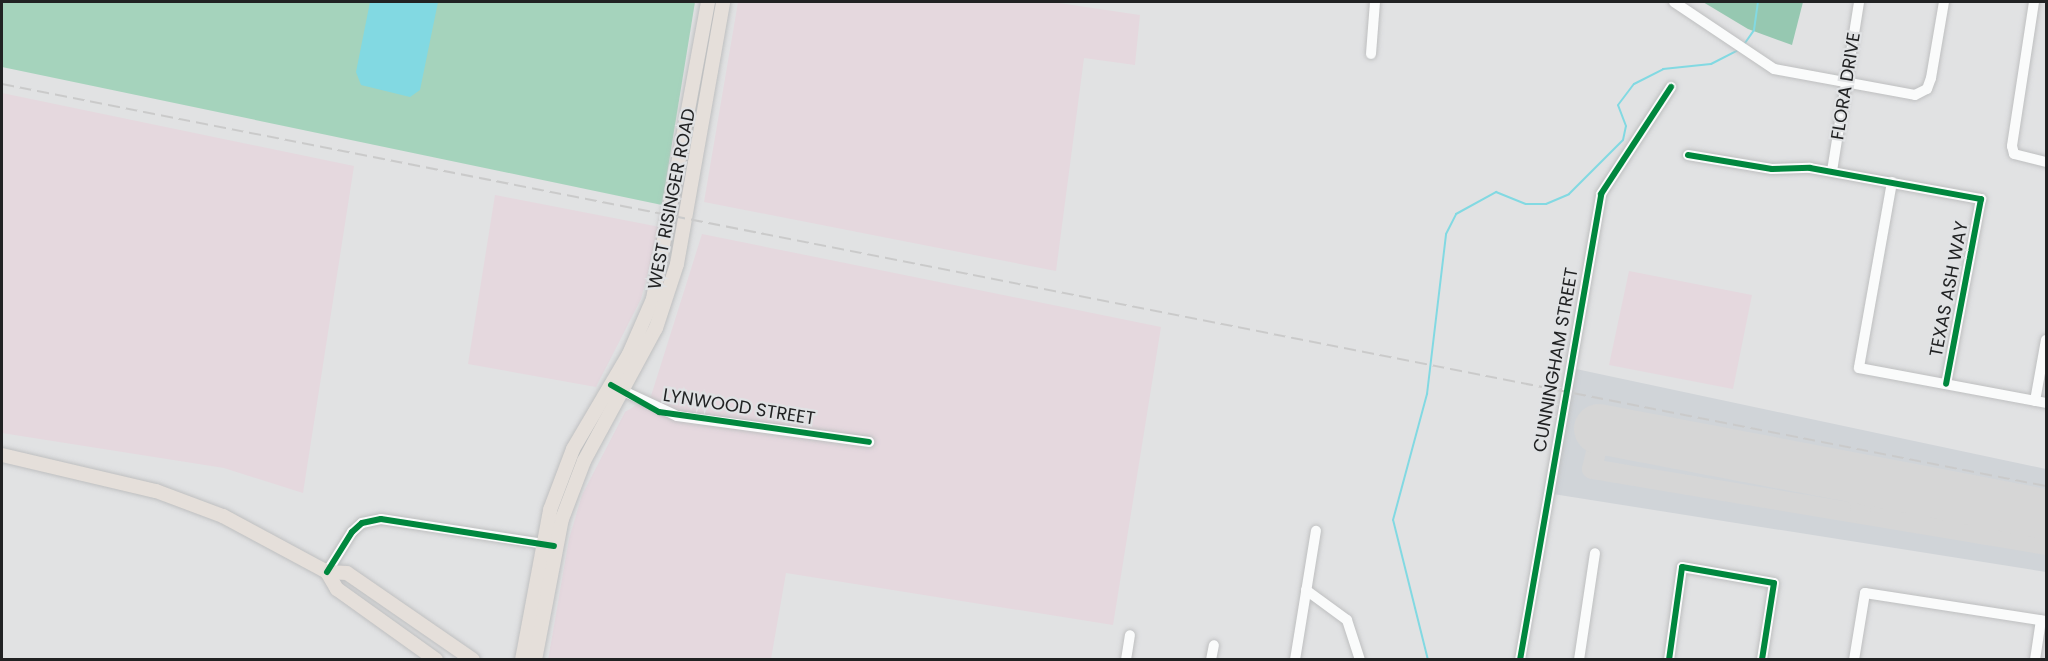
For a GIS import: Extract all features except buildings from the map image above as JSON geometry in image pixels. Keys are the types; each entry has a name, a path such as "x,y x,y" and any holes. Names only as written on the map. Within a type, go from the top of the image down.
{"main road":[{"path":"709,2 720,16"},
{"name":"WEST RISINGER ROAD","path":"617,388 641,328 664,256 709,2"},
{"name":"WEST RISINGER ROAD","path":"522,660 547,544 573,449 656,328 677,264 723,2"},
{"path":"2,455 156,491 223,516 327,572 356,579 473,660"},
{"name":"WEST RISINGER ROAD","path":"535,660 547,544"},
{"path":"327,572 337,589 436,660"}],"street":[{"path":"1371,54 1375,2"},
{"path":"1676,2 1759,62 1788,74 1922,93 1931,78 1944,2"},
{"name":"FLORA DRIVE","path":"1832,171 1859,2"},
{"path":"2034,2 2015,113 2014,154 2046,162"},
{"name":"CUNNINGHAM STREET","path":"1520,660 1601,194 1656,118 1671,87"},
{"path":"1688,155 1772,169 1832,171 1892,182 1859,368 2041,402 2046,340"},
{"name":"TEXAS ASH WAY","path":"1892,182 1981,199 1946,384"},
{"name":"LYNWOOD STREET","path":"617,388 677,416 869,442"},
{"path":"327,572 352,532 362,523 381,519 547,544"},
{"path":"1295,660 1316,531"},
{"path":"1579,660 1595,553"},
{"path":"1669,660 1682,567 1774,583 1762,660"},
{"path":"1306,590 1347,620 1360,660"},
{"path":"1854,660 1865,593 2044,621 2035,660"},
{"path":"1126,660 1130,634"},
{"path":"1211,660 1214,645"}],"shaded area":[{"path":"738,2 1052,2 1140,15 1135,65 1084,58 1056,271 704,202"},
{"path":"2,93 354,166 303,493 224,468 2,433"},
{"path":"495,195 660,227 641,299 596,387 468,364"},
{"path":"702,234 1161,327 1113,625 786,573 771,659 548,660 569,539 582,495 625,412 651,396"},
{"path":"1629,271 1752,295 1733,389 1609,365"},
{"path":"1576,369 2046,469 2046,572 1553,494"}],"green space":[{"path":"2,2 695,2 662,205 2,67"},
{"path":"1703,2 1803,2 1792,45 1748,29"}],"water":[{"path":"370,2 438,2 420,90 410,97 361,85 356,72"}],"waterway":[{"path":"1745,43 1754,30 1758,2"},
{"path":"1428,660 1393,520 1427,394 1446,234 1456,214 1496,192 1526,204 1546,204 1569,194 1623,140 1626,126 1618,105 1634,84 1663,69 1711,64 1739,50"}],"taxiway":[{"path":"1601,430 1592,469 2046,545"},
{"path":"1860,512 1865,480"}],"runway":[{"path":"1599,429 2046,514"}],"railway":[{"path":"2,84 2046,486"}],"cycle path":[{"path":"1520,660 1601,194 1671,87"},
{"path":"1688,155 1772,169 1810,168 1981,199 1946,384"},
{"path":"611,385 659,412 869,442"},
{"path":"327,572 352,532 362,523 381,519 554,546"},
{"path":"1669,660 1682,567 1774,583 1762,660"}]}
